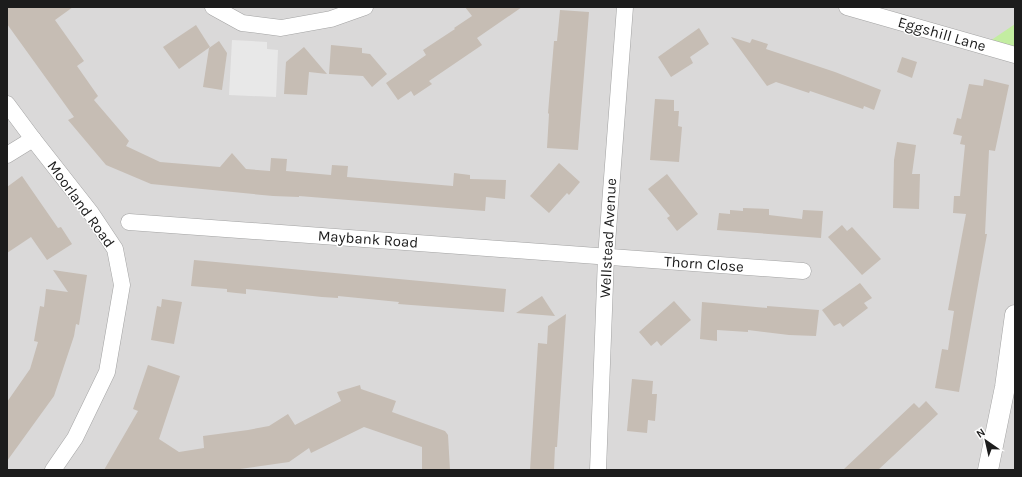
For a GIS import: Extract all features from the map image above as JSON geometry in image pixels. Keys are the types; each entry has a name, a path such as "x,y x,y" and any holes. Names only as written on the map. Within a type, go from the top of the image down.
{"street":[{"path":"213,7 242,23 281,28 332,19 365,7"},
{"name":"Wellstead Avenue","path":"598,470 606,257 625,7"},
{"name":"Eggshill Lane","path":"847,7 1015,55"},
{"name":"Moorland Road","path":"7,104 91,213 115,249 122,284 107,372 75,438 53,470"},
{"path":"7,155 33,139"},
{"name":"Maybank Road","path":"129,222 606,257"},
{"name":"Thorn Close","path":"606,257 803,271"},
{"path":"988,470 1005,387 1015,315"}],"shaded area":[{"path":"7,7 1015,7 1015,470 7,470"},
{"path":"232,40 267,42 267,49 278,50 276,97 229,95"}],"green space":[{"path":"1015,24 1015,48 987,43"}],"building":[{"path":"7,7 73,7 55,20 84,61 77,66 98,96 94,100 129,141 126,146 160,162 220,167 232,153 246,169 270,171 271,158 287,159 286,171 331,175 332,165 348,166 347,177 453,186 454,173 470,175 470,179 506,180 505,199 486,197 485,211 299,196 273,196 151,184 106,165 68,120 74,117 7,24"},
{"path":"465,7 522,7 477,38 482,45 429,81 432,84 414,96 411,91 398,100 386,83 426,55 423,50 472,16"},
{"path":"560,10 589,12 578,150 547,148 548,113 554,41 557,41"},
{"path":"196,25 210,47 179,69 163,47"},
{"path":"699,28 709,44 690,57 693,63 671,77 658,57"},
{"path":"731,37 750,43 752,39 768,44 766,49 835,72 881,90 874,110 864,106 863,109 810,91 809,93 776,82 767,86"},
{"path":"219,41 227,53 222,90 203,87 209,48"},
{"path":"331,45 362,48 362,53 370,54 387,74 372,87 363,76 329,74"},
{"path":"304,47 327,74 309,72 307,95 284,94 286,62"},
{"path":"902,57 917,62 912,78 897,72"},
{"path":"984,79 1009,85 995,151 989,150 985,234 987,234 959,392 935,388 942,349 948,350 954,311 948,310 966,214 953,213 954,196 960,196 965,145 960,144 962,136 953,134 957,118 961,119 969,84 983,86"},
{"path":"655,99 674,100 674,111 679,111 678,126 682,127 679,162 650,160"},
{"path":"897,142 916,145 912,174 920,174 919,209 893,208 894,160"},
{"path":"559,163 580,182 569,195 567,193 549,213 530,196"},
{"path":"667,174 698,214 677,231 667,218 670,216 648,189"},
{"path":"22,176 58,228 61,227 72,244 47,260 31,237 7,253 7,187"},
{"path":"743,208 769,209 769,215 802,219 803,210 823,211 821,238 717,230 719,213 730,214 730,210 743,211"},
{"path":"842,225 847,231 852,227 881,259 862,275 828,237"},
{"path":"194,260 506,289 504,312 398,304 399,302 338,296 338,298 322,297 246,289 246,294 227,292 227,289 191,286"},
{"path":"53,270 87,275 79,325 76,324 74,336 54,396 7,461 7,402 30,369 38,342 34,341 40,306 44,307 46,289 68,292"},
{"path":"860,283 872,298 864,303 868,308 843,327 840,323 834,326 822,310"},
{"path":"542,296 555,316 516,313"},
{"path":"162,299 182,302 174,344 151,340 157,306 161,307"},
{"path":"674,301 691,320 661,346 657,341 651,346 639,332"},
{"path":"702,302 767,308 767,306 819,310 816,336 789,335 748,330 748,332 717,330 717,341 700,339"},
{"path":"566,314 557,447 555,447 554,470 530,470 538,343 547,344 548,326"},
{"path":"148,365 180,376 159,439 179,452 204,448 203,436 269,426 288,414 295,425 341,401 337,392 360,385 361,389 396,401 392,412 445,431 448,435 450,470 422,470 422,447 364,427 311,453 309,448 289,462 233,470 104,470 138,411 133,409"},
{"path":"632,379 653,381 652,394 657,394 655,421 648,420 647,433 627,431"},
{"path":"926,401 938,414 878,470 843,470 914,403 919,408"}]}
